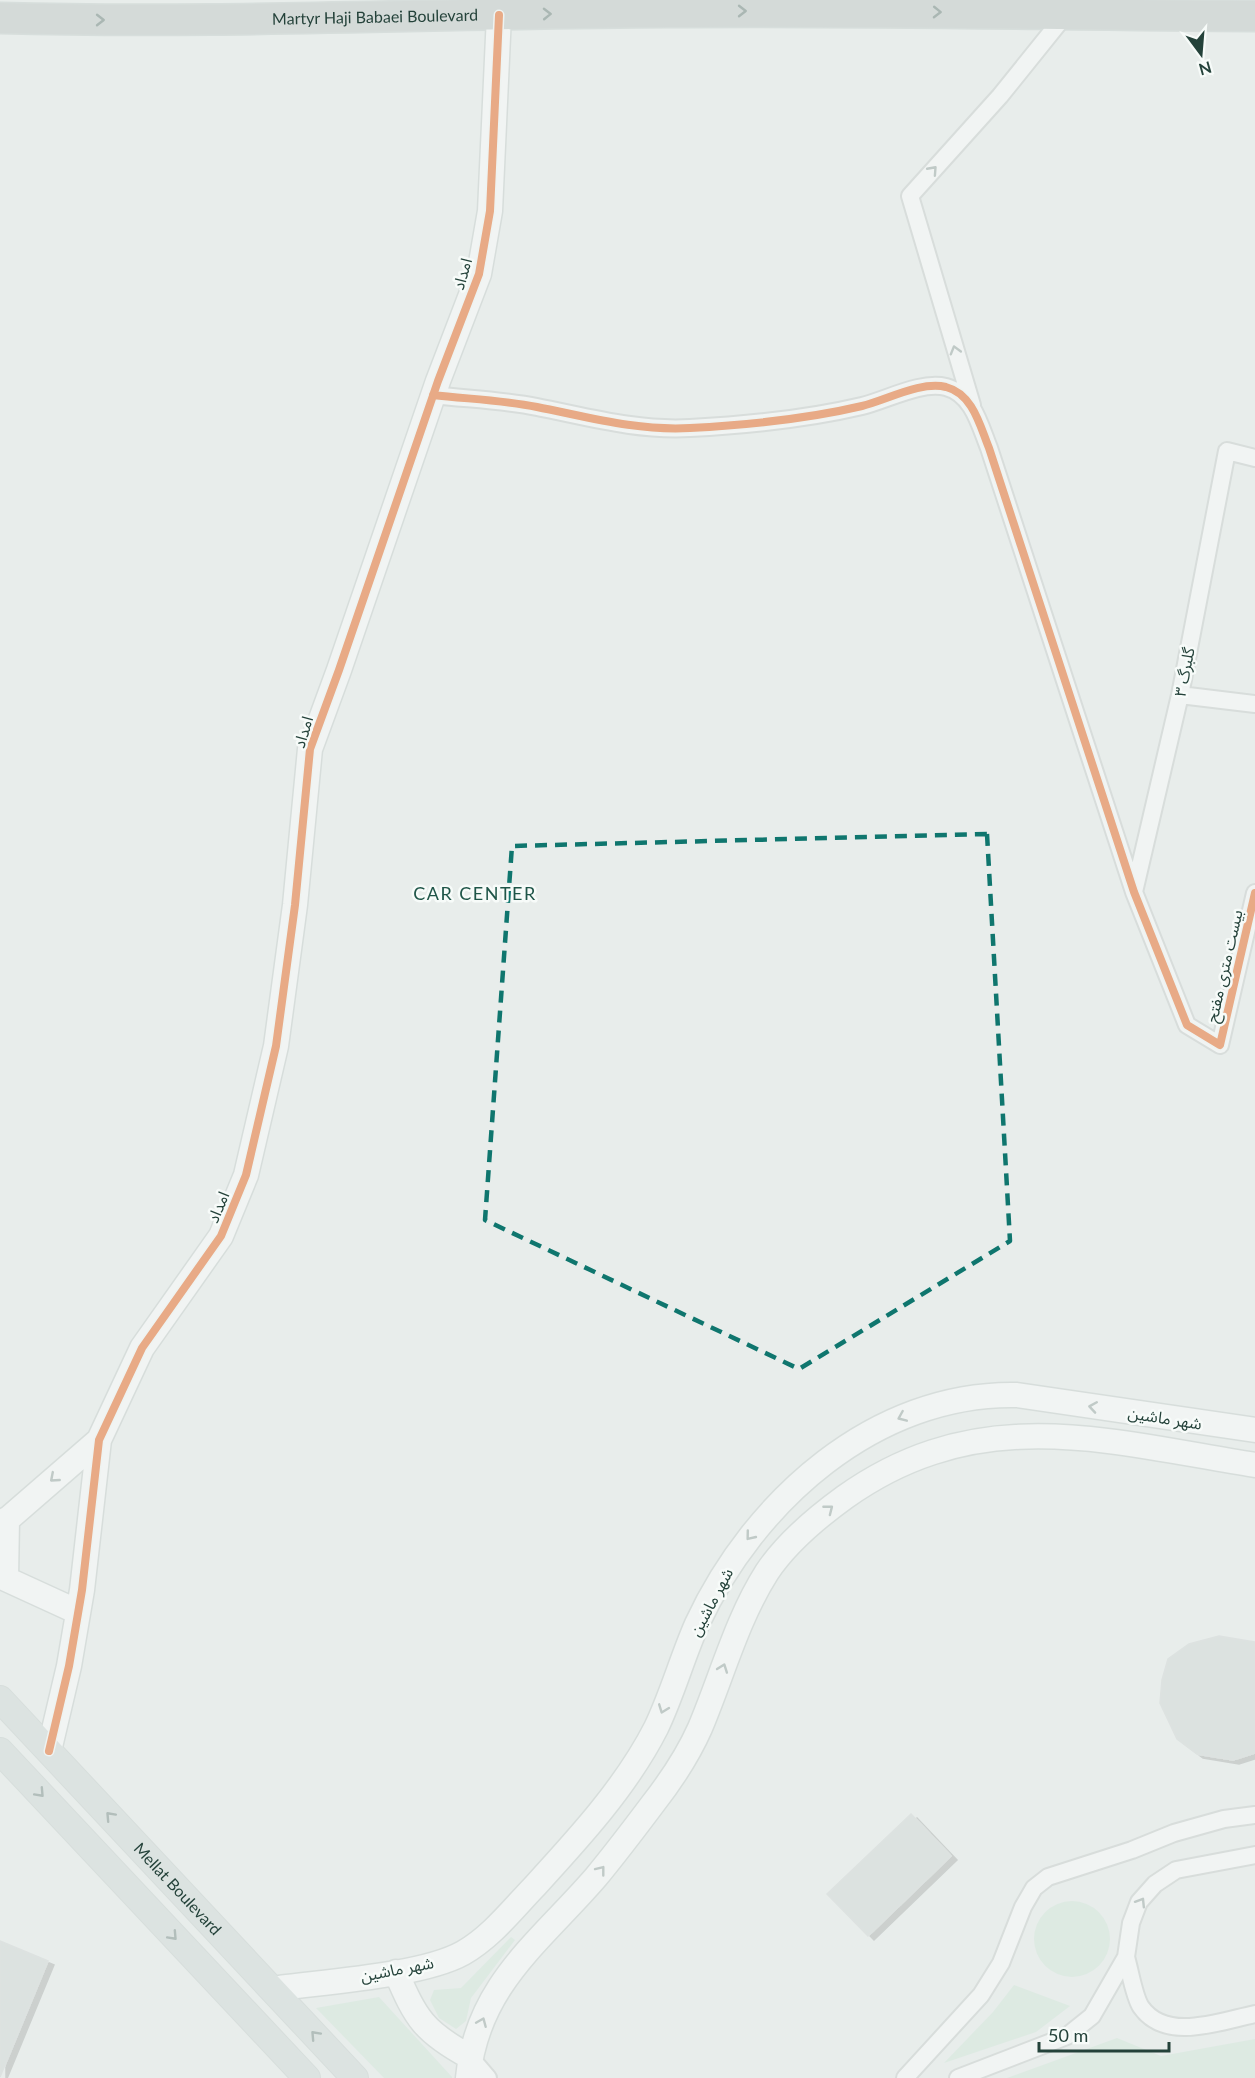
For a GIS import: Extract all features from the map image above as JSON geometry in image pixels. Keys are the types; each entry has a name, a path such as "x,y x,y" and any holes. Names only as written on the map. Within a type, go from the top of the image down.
{"highway":[{"name":"Martyr Haji Babaei Boulevard","path":"0,18 52,10 271,20 844,10 1255,16"}],"main road":[{"path":"988,13 1037,0"},
{"name":"Mellat Boulevard","path":"0,1699 355,2078"},
{"path":"0,1751 307,2078"}],"street":[{"path":"1066,14 1000,96 910,196 972,406 988,448 1134,892"},
{"name":"امداد","path":"99,1440 142,1348 220,1236 246,1175 276,1046 295,905 310,749 433,395 478,274 490,211 499,15"},
{"path":"433,395 534,406 642,427 744,424 861,406 925,388 946,387 960,394 972,406"},
{"name":"گلبرگ ۳","path":"1134,892 1180,694 1227,451 1255,458"},
{"path":"1180,694 1255,704"},
{"name":"بیست متری مفتح","path":"1134,892 1187,1025 1220,1045 1255,893"},
{"name":"شهر ماشین","path":"272,1989 396,1972 461,1954 476,1944 546,1874 634,1765 656,1728 698,1622 748,1537 782,1500 851,1443 926,1407 991,1395 1017,1395 1205,1425 1255,1430"},
{"name":"شهر ماشین","path":"469,2067 480,2024 513,1965 596,1877 655,1802 681,1764 698,1731 743,1619 768,1571 797,1535 832,1506 876,1475 922,1454 963,1442 1003,1436 1078,1437 1255,1465"},
{"path":"78,1612 3,1582 3,1523 99,1440"},
{"path":"49,1751 69,1666 78,1612 99,1440"},
{"path":"905,2078 981,1995 1001,1963 1023,1906 1034,1888 1048,1877 1132,1850 1174,1833 1224,1819 1255,1815"},
{"path":"958,2078 1067,2036 1092,2016 1126,1958 1131,1923 1139,1902 1155,1884 1176,1870 1255,1855"},
{"path":"1126,1958 1141,2007 1162,2024 1185,2029 1255,2013"},
{"path":"396,1972 409,2002 424,2027 469,2067 488,2078"}],"highlighted area":[{"path":"987,834 1010,1241 799,1369 485,1220 512,846"}],"green space":[{"path":"1072,1901 1086,1904 1099,1912 1107,1925 1110,1939 1107,1953 1099,1966 1086,1974 1072,1977 1058,1974 1045,1966 1037,1953 1034,1939 1037,1925 1045,1912 1058,1904"},
{"path":"511,1937 515,1940 471,1998 466,2021 456,2029 439,2018 430,2000 434,1990 461,1988"},
{"path":"1014,1985 1070,2006 1036,2032 944,2063 993,2012"},
{"path":"379,1997 452,2078 384,2078 316,2008"},
{"path":"1117,2038 1161,2056 1255,2039 1255,2078 1007,2078"}],"building":[{"path":"1219,1636 1255,1642 1255,1753 1233,1760 1197,1754 1177,1739 1160,1703 1162,1680 1168,1659 1189,1644"},
{"path":"911,1814 951,1856 868,1936 827,1894"},
{"path":"0,1941 48,1961 0,2077"}],"cycle path":[{"path":"49,1751 69,1666 82,1590 99,1440 142,1348 221,1236 246,1175 276,1046 295,905 310,749 438,381 479,274 490,211 499,15"},
{"path":"433,395 511,403 613,422 670,428 712,427 798,418 862,406 925,387 946,387 955,391 963,396 974,412 989,448 1134,892 1187,1025 1220,1045 1255,893"}],"district":[{"name":"CAR CENTER","path":"475,894"}]}
